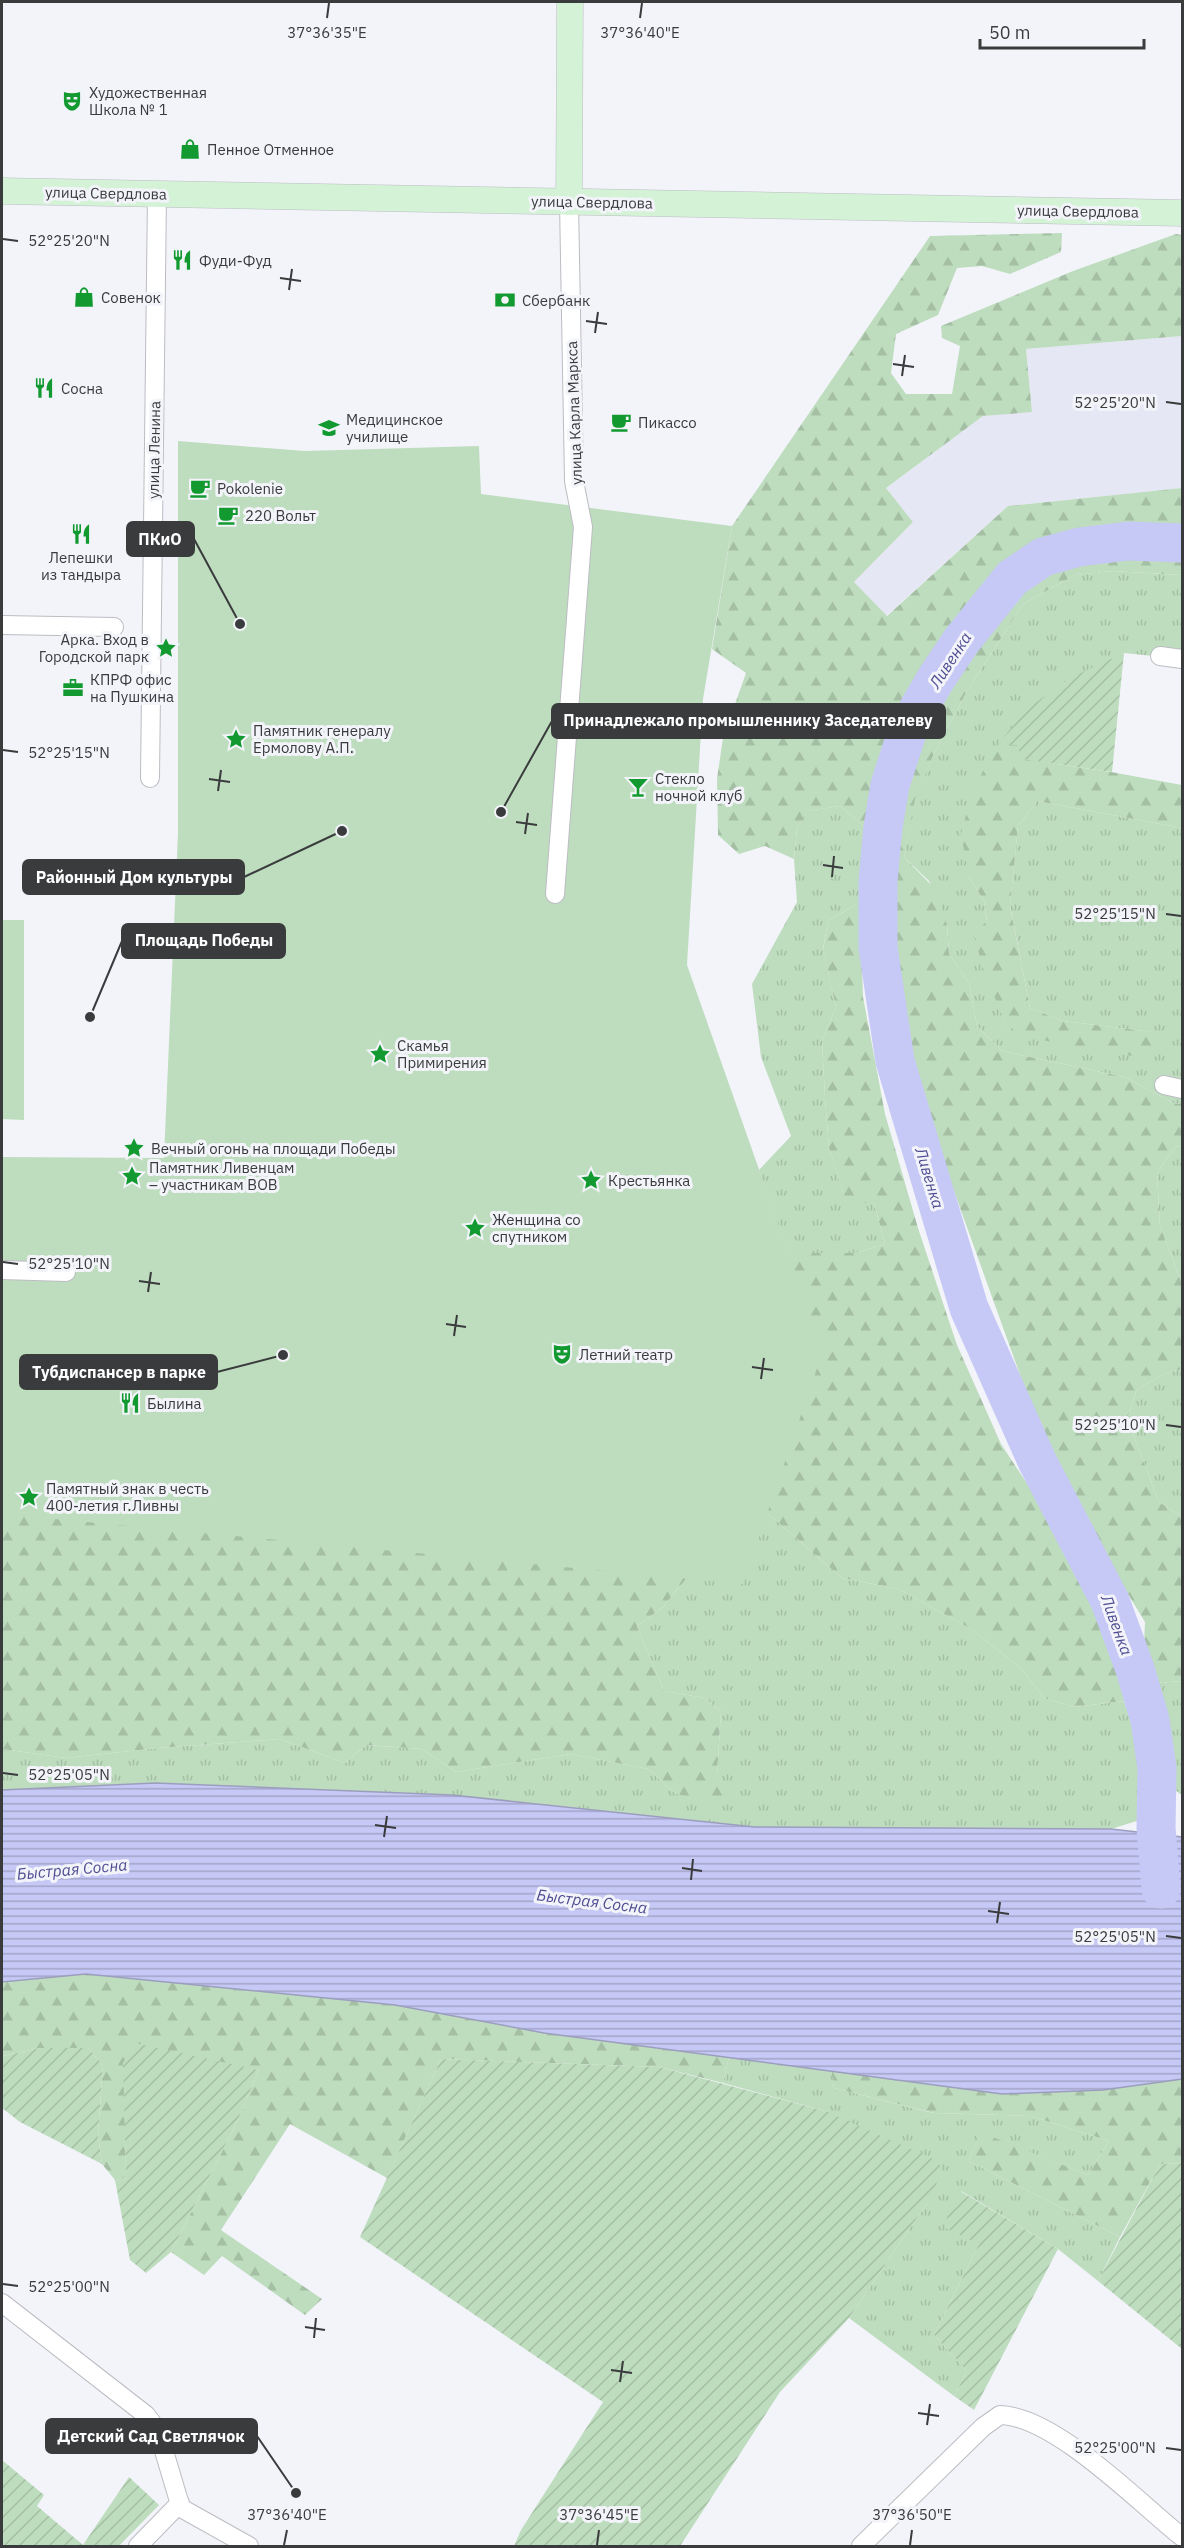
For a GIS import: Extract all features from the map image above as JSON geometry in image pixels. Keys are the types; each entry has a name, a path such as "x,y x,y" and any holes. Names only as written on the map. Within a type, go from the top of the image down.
{"main road":[{"name":"улица Карла Маркса","path":"569,202 570,2"},
{"name":"улица Свердлова","path":"2,192 1182,213"}],"street":[{"name":"улица Ленина","path":"150,778 157,194"},
{"name":"улица Карла Маркса","path":"555,894 583,527 574,481 569,202"},
{"path":"2,625 114,627"},
{"path":"1160,656 1182,659"},
{"path":"2,1270 66,1272"},
{"path":"2,2303 146,2415 158,2431 181,2508 249,2547"},
{"path":"861,2547 983,2427 1000,2415 1022,2418 1080,2452 1182,2537"},
{"path":"138,2547 180,2503"}],"shaded area":[{"path":"1182,336 1182,488 1008,506 886,616 854,582 913,522 886,488 983,416 1032,411 1026,349"}],"green space":[{"path":"1062,233 1061,252 1010,274 982,266 957,268 938,315 896,334 891,373 906,394 952,394 960,346 942,338 941,326 1073,271 1176,234 1182,235 1182,336 1026,349 1032,412 983,416 886,488 913,522 854,582 887,616 1008,506 1182,488 1182,531 1138,527 1076,534 1019,552 957,618 899,716 875,779 865,827 840,806 808,811 797,828 794,859 765,846 739,854 718,835 717,779 723,738 746,673 712,649 732,526 930,236"},
{"path":"178,441 305,451 479,446 481,494 732,526 703,699 687,965 823,1351 743,1584 2,1514 2,1157 164,1158 178,833"},
{"path":"1158,555 1182,559 1182,575 1112,571 1075,575 1023,604 967,691 933,756 915,799 904,857 935,889 947,925 949,954 969,983 977,1026 1002,1051 1125,1077 1173,1103 1182,1104 1182,1145 1175,1147 1157,1173 1160,1226 1182,1284 1182,1369 1166,1373 1137,1389 1127,1419 1159,1502 1182,1517 1182,1681 1157,1683 1144,1644 1145,1622 1084,1522 1029,1400 936,1141 903,1015 891,891 890,845 898,807 945,685 990,621 1027,583 1064,568 1106,558"},
{"path":"1112,571 1182,575 1182,659 1124,653 969,877 984,901 987,921 975,936 1006,1025 1153,1032 1063,1021 1030,1008 1010,905 1018,826 1037,801 1182,828 1182,1104 1173,1103 1125,1077 1002,1051 977,1026 969,983 949,954 947,925 929,881 904,857 914,799 933,756 967,691 1023,604 1075,575"},
{"path":"1124,653 1112,772 1022,759 1017,745 999,743 1028,708 1072,677"},
{"path":"999,743 1017,745 1023,759 1182,785 1182,828 1037,801 1018,826 1010,906 1030,1008 1063,1021 1153,1032 1162,1048 1153,1059 1072,1047 1023,1035 1006,1025 981,963 975,935 987,920 984,901 969,877 961,834 973,789"},
{"path":"840,806 865,827 864,900 828,921 823,949 836,1007 822,1041 829,1148 846,1202 874,1203 885,1244 856,1253 788,1253 759,1170 791,1136 761,1057 752,984 797,902 794,859 797,828 807,811"},
{"path":"864,900 861,937 863,997 885,1114 918,1228 957,1345 1001,1444 1064,1540 1120,1676 1124,1701 1074,1707 1044,1698 1021,1668 971,1629 899,1589 842,1578 758,1505 782,1278 788,1253 856,1253 885,1244 874,1203 846,1203 829,1148 825,1098 822,1041 836,1007 823,950 828,921"},
{"path":"2,920 24,920 24,1120 2,1119"},
{"path":"1182,1145 1182,1284 1160,1226 1157,1173 1175,1147"},
{"path":"1182,1369 1182,1517 1159,1502 1127,1419 1137,1389 1166,1373"},
{"path":"758,1505 842,1578 899,1589 971,1629 1021,1668 1044,1698 1074,1707 1124,1701 1145,1764 1140,1820 1111,1829 755,1827 452,1795 155,1783 2,1790 2,1749 66,1758 158,1748 280,1739 345,1763 366,1745 422,1749 456,1772 571,1754 648,1769 676,1794 717,1774 721,1712 705,1698 664,1691 637,1626 662,1608 691,1573"},
{"path":"2,1510 691,1573 662,1608 637,1626 664,1691 705,1698 721,1712 717,1774 731,1791 714,1802 676,1794 648,1769 571,1754 456,1772 422,1749 366,1745 345,1763 280,1739 158,1748 66,1758 2,1749"},
{"path":"1182,1681 1182,1795 1172,1788 1157,1683"},
{"path":"86,1974 395,2005 544,2033 729,2057 723,2083 659,2067 441,2059 387,2178 290,2124 221,2230 322,2299 305,2315 222,2256 204,2275 171,2252 237,2122 259,2070 215,2062 125,2123 126,2178 115,2180 102,2164 98,2134 103,2065 88,2048 40,2048 2,2056 2,1982"},
{"path":"135,2043 259,2070 237,2122 171,2252 146,2273 130,2260 115,2180 126,2178 123,2063"},
{"path":"40,2048 88,2048 103,2065 98,2134 102,2164 20,2122 2,2108 2,2056"},
{"path":"729,2057 831,2071 834,2088 933,2113 1031,2116 1109,2141 1088,2175 980,2133 969,2161 1120,2237 1098,2281 1058,2249 961,2191 979,2244 934,2335 967,2371 954,2396 849,2318 927,2203 825,2111 723,2083"},
{"path":"441,2059 659,2067 825,2111 938,2161 942,2172 927,2203 849,2318 780,2392 680,2546 514,2546 521,2530 603,2402 360,2237"},
{"path":"831,2071 1002,2094 1103,2090 1182,2079 1182,2163 1160,2164 1120,2237 969,2161 980,2132 1088,2175 1109,2141 1031,2116 934,2113 834,2088"},
{"path":"1182,2163 1182,2349 1098,2281 1160,2164"},
{"path":"960,2191 1058,2249 974,2410 954,2396 967,2371 934,2335 979,2244 945,2228 948,2213"},
{"path":"2,2460 44,2495 37,2506 83,2545 129,2477 159,2505 119,2546 2,2546"}],"water":[{"name":"Быстрая Сосна","path":"155,1783 452,1795 755,1827 1111,1829 1182,1837 1182,2079 1103,2090 1002,2094 544,2033 395,2005 86,1974 2,1982 2,1790"}],"waterway":[{"name":"Ливенка","path":"1161,1889 1156,1828 1157,1768 1150,1720 1135,1669 1110,1601 1037,1461 969,1308 895,1061 878,948 878,881 890,785 910,723 962,640 1012,578 1043,557 1079,547 1128,541 1182,543"}],"place":[{"name":"Художественная Школа № 1","path":"72,101"},
{"name":"Пенное Отменное","path":"190,149"},
{"name":"Фуди-Фуд","path":"182,260"},
{"name":"Совенок","path":"84,297"},
{"name":"Сбербанк","path":"505,300"},
{"name":"Сосна","path":"44,388"},
{"name":"Пикассо","path":"621,422"},
{"name":"Медицинское училище","path":"329,428"},
{"name":"Pokolenie","path":"200,488"},
{"name":"220 Вольт","path":"228,515"},
{"name":"Лепешки из тандыра","path":"81,534"},
{"name":"ПКиО","path":"240,624"},
{"name":"Арка. Вход в Городской парк","path":"166,648"},
{"name":"КПРФ офис на Пушкина","path":"73,688"},
{"name":"Памятник генералу Ермолову А.П.","path":"236,739"},
{"name":"Стекло ночной клуб","path":"638,787"},
{"name":"Принадлежало промышленнику Заседателеву","path":"501,812"},
{"name":"Районный Дом культуры","path":"342,831"},
{"name":"Площадь Победы","path":"90,1017"},
{"name":"Скамья Примирения","path":"380,1054"},
{"name":"Вечный огонь на площади Победы","path":"134,1148"},
{"name":"Памятник Ливенцам – участникам ВОВ","path":"132,1176"},
{"name":"Крестьянка","path":"591,1180"},
{"name":"Женщина со спутником","path":"475,1228"},
{"name":"Летний театр","path":"562,1354"},
{"name":"Тубдиспансер в парке","path":"283,1355"},
{"name":"Былина","path":"130,1403"},
{"name":"Памятный знак в честь 400-летия г.Ливны","path":"29,1497"},
{"name":"Детский Сад Светлячок","path":"296,2493"}]}
